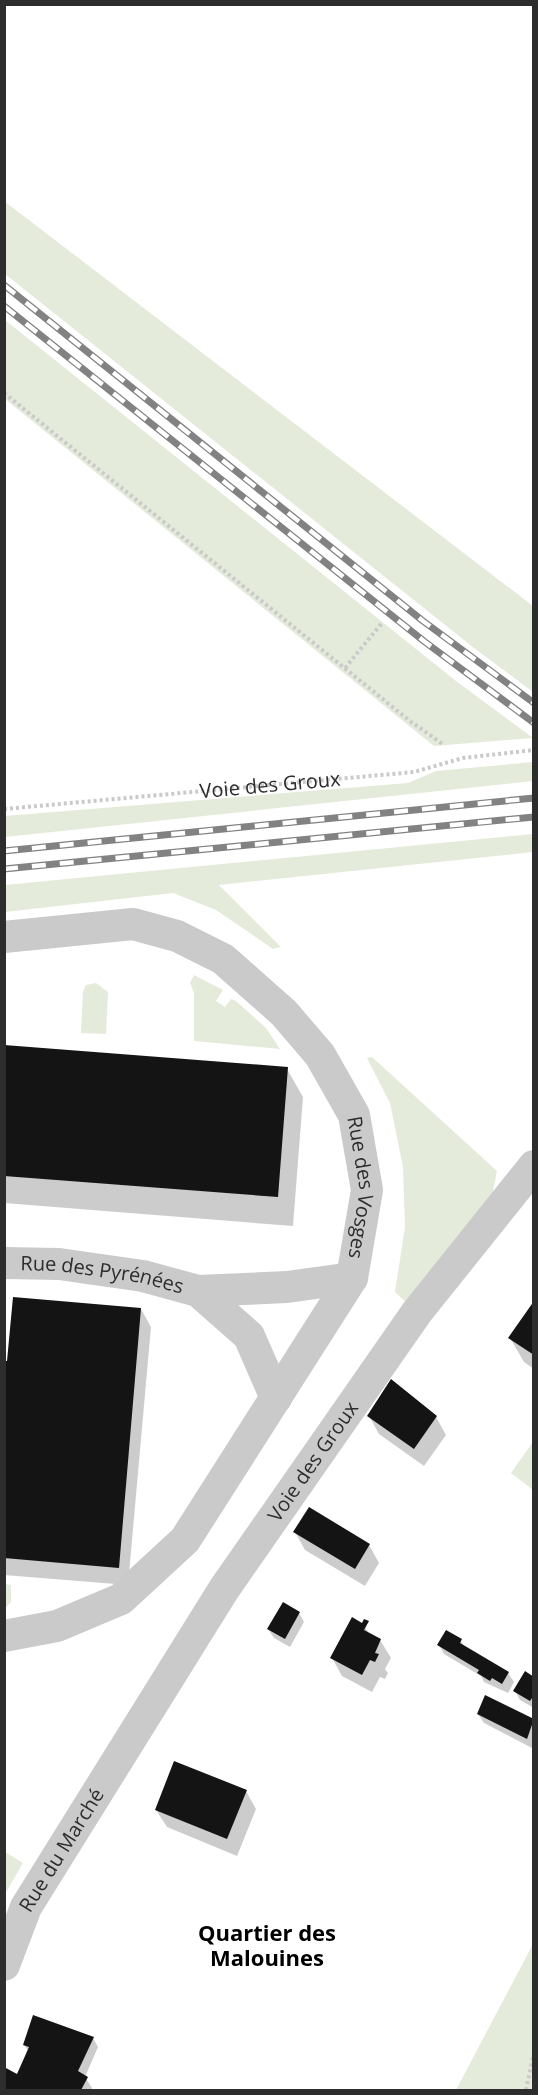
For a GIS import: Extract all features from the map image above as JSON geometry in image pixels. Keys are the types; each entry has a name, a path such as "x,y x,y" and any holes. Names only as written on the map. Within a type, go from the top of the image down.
{"street":[{"name":"Rue des Vosges","path":"4,937 133,924 166,933 223,958 284,1013 320,1055 354,1115 367,1190 352,1278 186,1540 121,1599 57,1626 4,1636"},
{"name":"Voie des Groux","path":"111,1770 224,1589 417,1312 534,1166"},
{"name":"Rue des Pyrénées","path":"4,1263 59,1264 143,1276 198,1291 287,1287 352,1278"},
{"name":"Rue des Pyrénées","path":"198,1291 249,1336 276,1398"},
{"name":"Rue du Marché","path":"4,1965 26,1907 111,1770"}],"path":[{"path":"4,393 444,745"},
{"path":"345,668 382,623"},
{"name":"Voie des Groux","path":"4,809 414,772 463,758 534,750"},
{"path":"526,2091 534,2052"}],"green space":[{"path":"4,201 533,606 533,692 474,648 5,274"},
{"path":"5,320 456,681 533,738 434,746 5,399"},
{"path":"533,762 533,781 5,837 5,816 408,783 436,771"},
{"path":"533,834 533,852 219,885 281,947 273,949 216,910 173,893 5,912 5,885"},
{"path":"194,975 223,990 216,1001 225,1007 231,999 236,1001 266,1028 280,1049 194,1041 194,993 190,983"},
{"path":"96,983 108,992 106,1034 81,1033 83,992 86,985"},
{"path":"372,1057 497,1171 487,1222 414,1310 395,1292 405,1227 403,1167 390,1103 367,1058"},
{"path":"533,1442 533,1490 511,1473"},
{"path":"5,1584 11,1585 11,1602 5,1608"},
{"path":"4,1852 23,1863 5,1894"},
{"path":"533,1944 533,2090 456,2090"}],"building":[{"path":"4,1045 288,1067 278,1197 4,1176"},
{"path":"13,1297 141,1308 119,1568 4,1558 4,1361 7,1361"},
{"path":"534,1301 534,1355 508,1338"},
{"path":"391,1379 437,1416 414,1449 367,1416"},
{"path":"309,1507 370,1544 355,1569 293,1532"},
{"path":"283,1602 300,1612 285,1639 267,1629"},
{"path":"352,1617 362,1623 364,1619 369,1621 364,1630 381,1639 375,1653 379,1654 375,1662 370,1660 362,1675 330,1658"},
{"path":"446,1630 462,1639 460,1643 509,1672 502,1684 492,1678 490,1681 477,1673 479,1670 437,1645"},
{"path":"525,1671 534,1677 534,1695 530,1701 513,1691"},
{"path":"485,1695 534,1719 527,1739 477,1714"},
{"path":"174,1761 247,1790 227,1839 155,1810"},
{"path":"33,2015 94,2037 78,2071 88,2077 81,2090 4,2090 4,2067 17,2074 29,2047 23,2045"}],"railway":[{"path":"4,285 423,621 534,703"},
{"path":"4,306 425,642 534,723"},
{"path":"4,851 534,798"},
{"path":"4,869 534,817"}],"district":[{"name":"Quartier des Malouines","path":"267,1946"}]}
